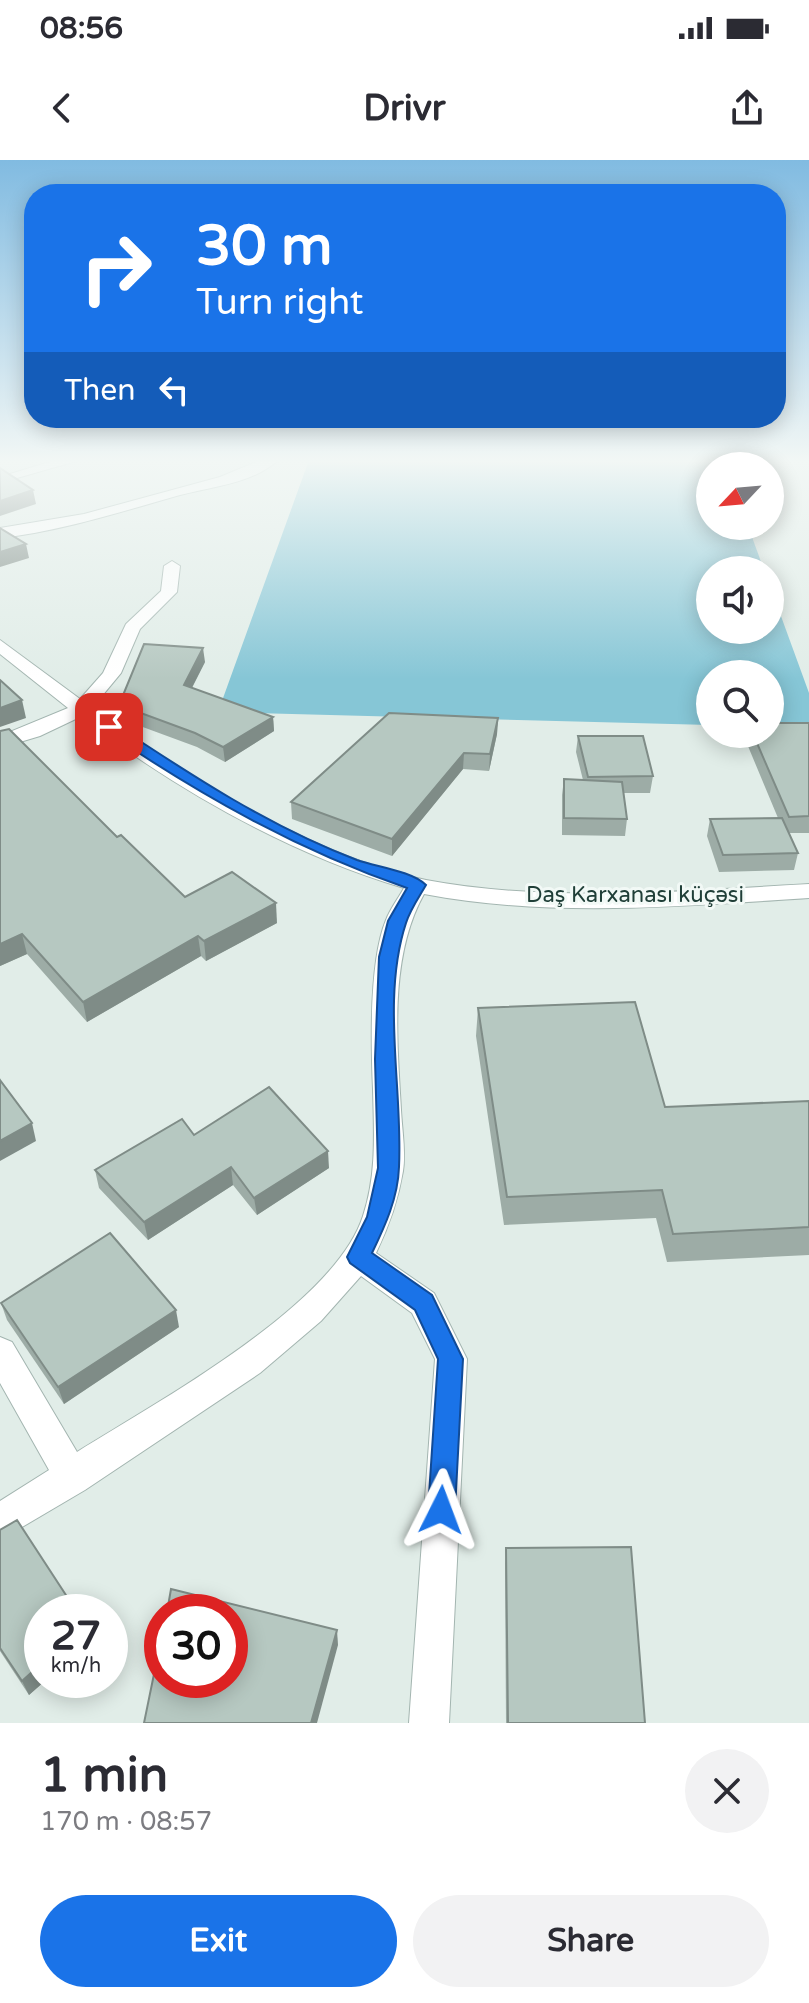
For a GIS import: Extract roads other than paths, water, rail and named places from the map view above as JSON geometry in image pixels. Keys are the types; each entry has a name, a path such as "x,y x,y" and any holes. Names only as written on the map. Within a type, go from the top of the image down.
{"street":[{"path":"0,742 84,710 102,693 133,626 169,597 175,581 172,566"},
{"name":"Daş Karxanası küçəsi","path":"0,645 84,710 185,778 268,825 349,863 417,885 554,900 654,900 809,891"},
{"path":"0,1522 248,1363 310,1311 359,1257 378,1217 389,1168 385,1059 389,957 397,921 417,885"},
{"path":"359,1257 423,1303 451,1359 429,1723"},
{"path":"0,1352 73,1478"}],"water":[{"path":"283,533 696,533 696,540 753,540 759,556 696,556 696,644 784,644 784,624 809,693 809,727 784,726 784,660 696,660 696,725 218,712"}]}
